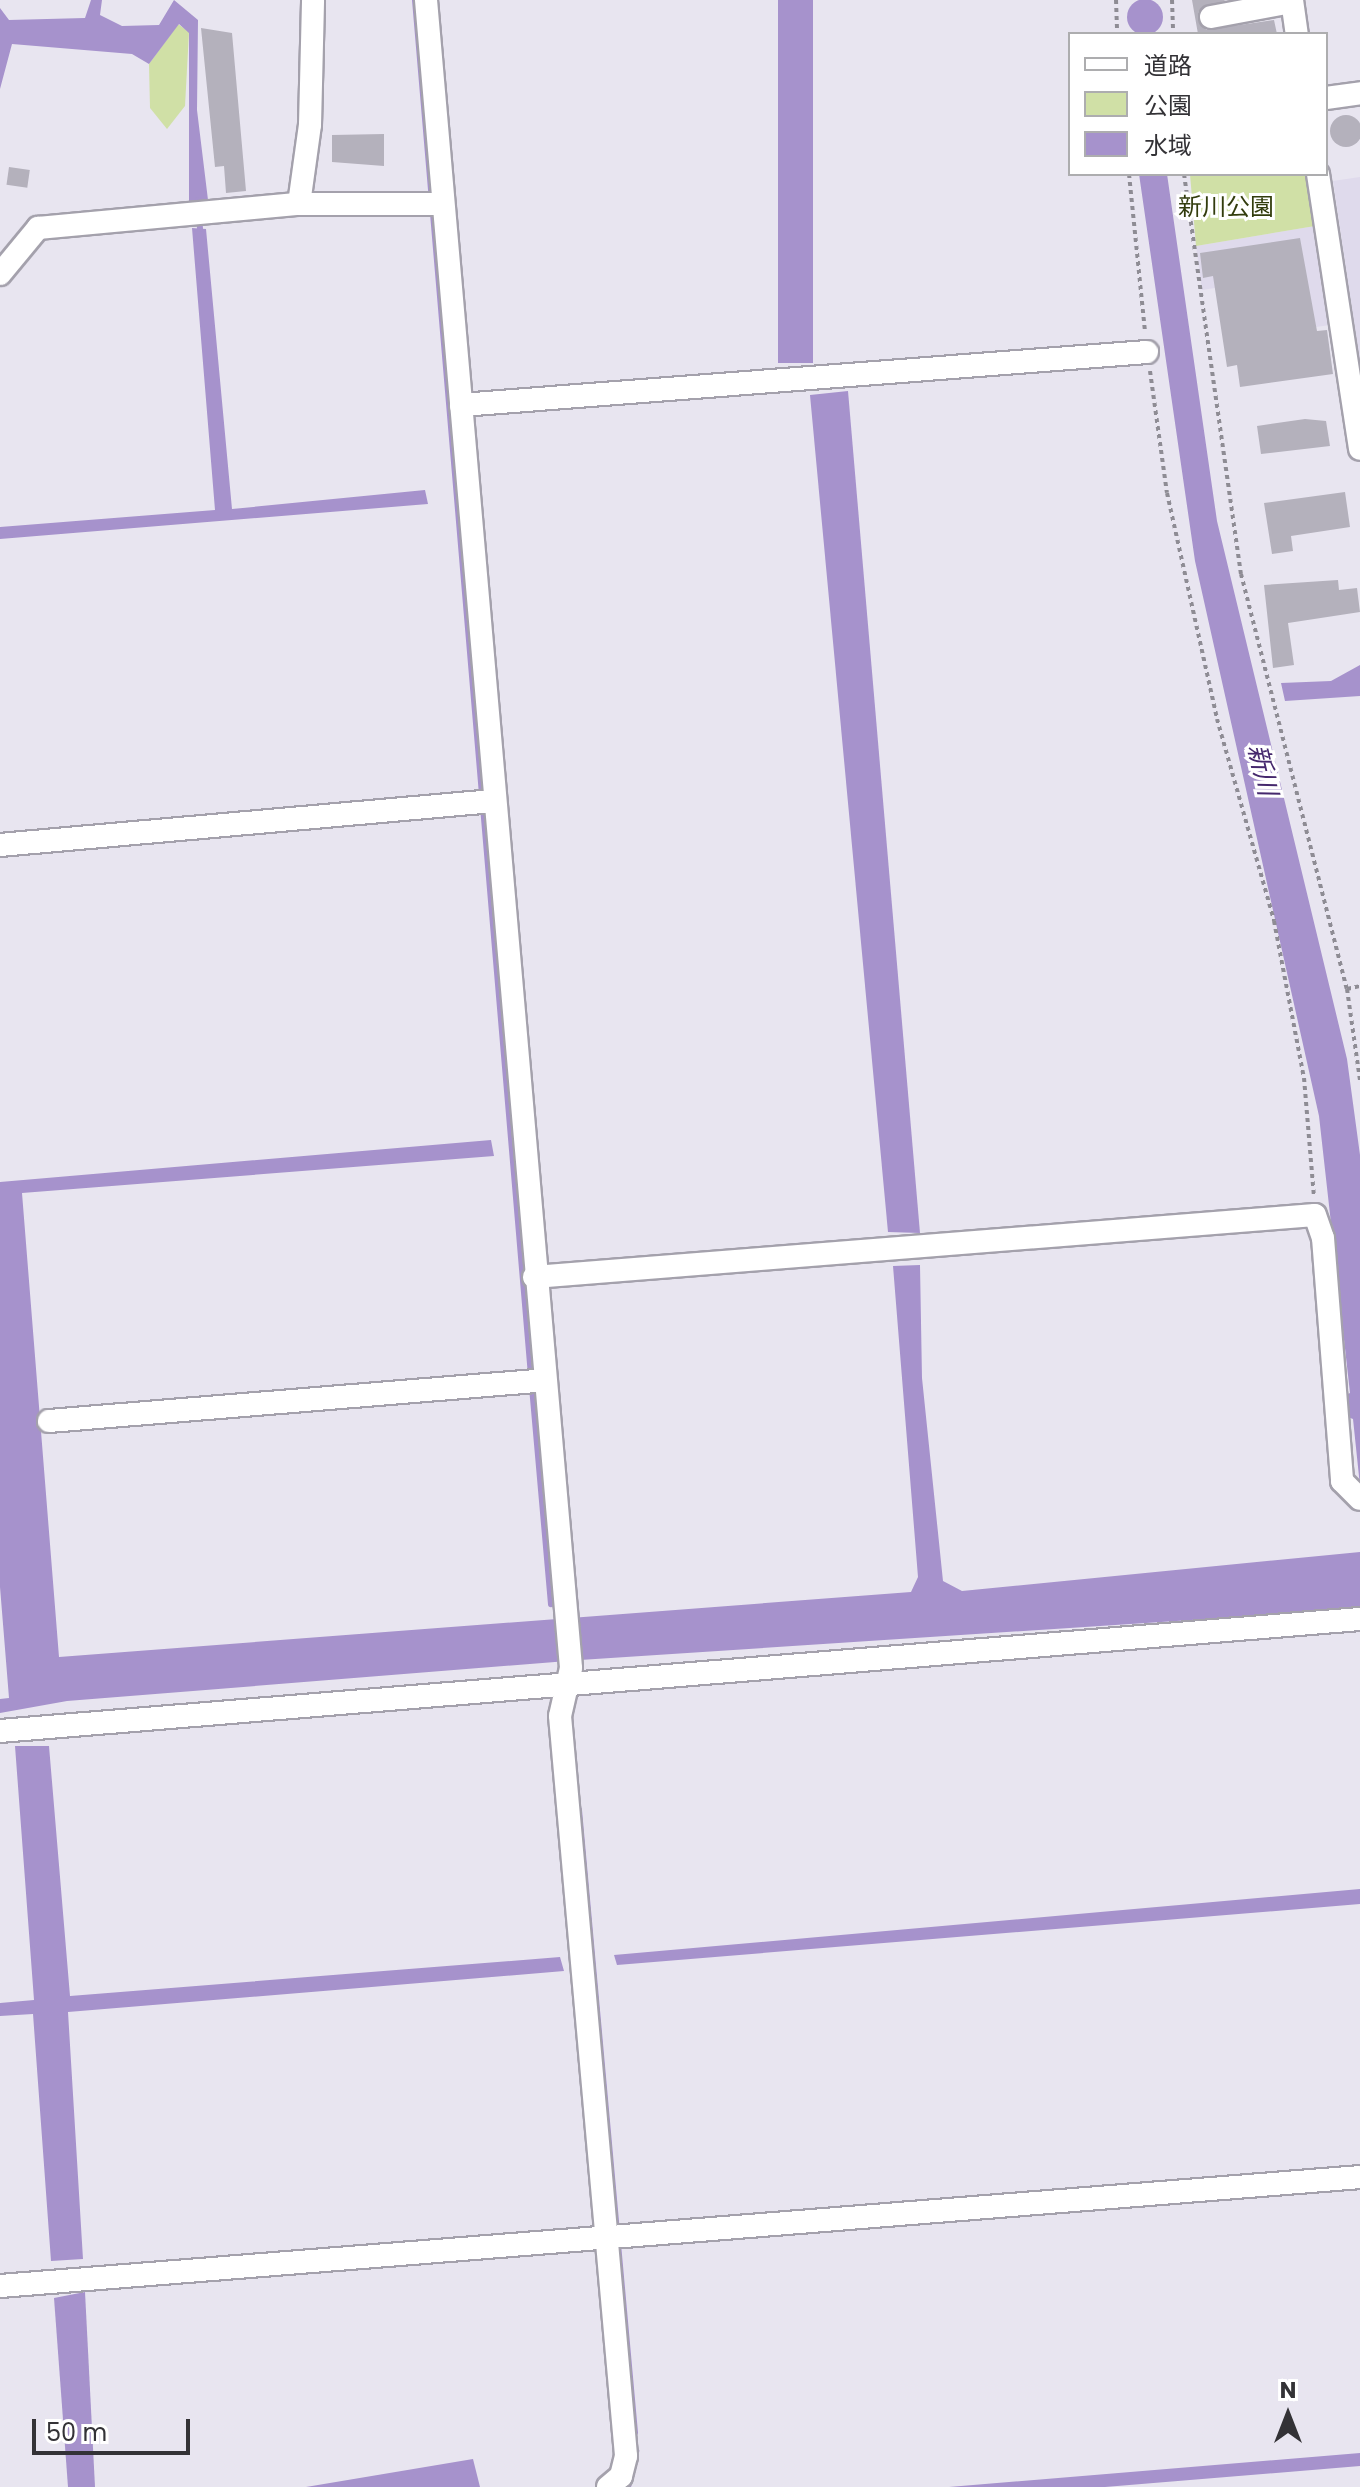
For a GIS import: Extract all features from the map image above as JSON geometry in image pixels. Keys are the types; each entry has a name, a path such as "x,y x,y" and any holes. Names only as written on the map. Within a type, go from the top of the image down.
{"street":[{"path":"299,204 310,125 313,0"},
{"path":"426,0 534,1277 535,1381 565,1605 570,1676 560,1716 618,2237 626,2456 621,2476 608,2487"},
{"path":"1211,17 1292,1 1297,32"},
{"path":"1328,98 1360,93"},
{"path":"1318,176 1360,449"},
{"path":"0,274 38,228 299,204 443,204"},
{"path":"461,405 1147,352"},
{"path":"0,845 494,801"},
{"path":"534,1277 1315,1215 1323,1238 1342,1481 1360,1499"},
{"path":"49,1421 535,1381"},
{"path":"0,1731 570,1676 1359,1625"},
{"path":"0,2286 1360,2177"}],"path":[{"path":"1116,0 1117,32"},
{"path":"1172,0 1173,32"},
{"path":"1129,176 1147,352 1167,493 1210,689 1274,921 1304,1078 1315,1215"},
{"path":"1184,176 1241,574 1347,989 1360,1080"},
{"path":"1347,989 1360,986"}],"shaded area":[{"path":"1360,177 1360,362 1333,181"},
{"path":"1315,226 1330,325 1267,334 1260,281 1202,290 1196,246"}],"green space":[{"path":"178,24 189,32 185,106 167,129 150,108 149,64"},
{"name":"新川公園","path":"1190,176 1307,176 1315,226 1196,246"}],"water":[{"path":"1145,-1 1158,4 1163,17 1158,30 1132,30 1127,17 1132,4"},
{"path":"91,0 102,0 100,15 122,26 159,25 174,0 198,20 197,110 208,200 189,201 189,33 179,24 149,64 132,54 12,44 0,89 0,8 9,20 85,18"},
{"path":"778,0 813,0 813,363 778,363"},
{"name":"新川","path":"1139,176 1167,176 1217,521 1347,1059 1360,1155 1360,1486 1353,1419 1345,1416 1342,1397 1350,1393 1319,1116 1195,561"},
{"path":"192,228 206,229 232,509 425,490 428,504 0,539 0,527 215,510"},
{"path":"848,391 920,1233 888,1232 810,395"},
{"path":"1360,665 1360,696 1285,701 1281,683 1331,681"},
{"path":"491,1140 494,1156 22,1193 59,1657 911,1592 918,1577 893,1266 920,1265 922,1378 943,1581 962,1591 1360,1552 1360,1609 580,1660 67,1701 0,1713 0,1699 9,1698 0,1587 0,1182"},
{"path":"15,1746 49,1746 70,1996 560,1957 564,1971 68,2012 83,2259 51,2261 33,2014 0,2016 0,2003 34,2000"},
{"path":"1360,1889 1360,1904 617,1965 614,1955"},
{"path":"85,2292 95,2487 68,2487 54,2298"},
{"path":"1360,2453 1360,2466 1105,2487 949,2487"},
{"path":"473,2459 480,2487 306,2487"}],"building":[{"path":"1192,0 1226,0 1198,12 1206,30 1274,20 1277,32 1198,32"},
{"path":"201,28 232,33 246,191 226,193 224,166 215,167"},
{"path":"1346,115 1361,125 1361,137 1357,142 1346,147 1335,142 1330,131 1335,120"},
{"path":"384,134 384,166 332,162 332,135"},
{"path":"9,167 30,170 27,188 6,185"},
{"path":"1300,238 1317,331 1327,330 1333,374 1240,387 1237,365 1227,367 1213,276 1203,278 1200,253"},
{"path":"1305,419 1326,421 1330,446 1261,454 1257,426"},
{"path":"1345,492 1350,527 1291,536 1293,551 1272,554 1264,503"},
{"path":"1338,580 1339,590 1357,588 1360,612 1288,623 1294,665 1273,668 1264,585"}],"waterway":[{"path":"415,0 531,1375"},
{"path":"198,200 200,229"},
{"path":"532,1387 551,1604"},
{"path":"579,1810 635,2432"},
{"path":"628,2487 636,2451"}]}
